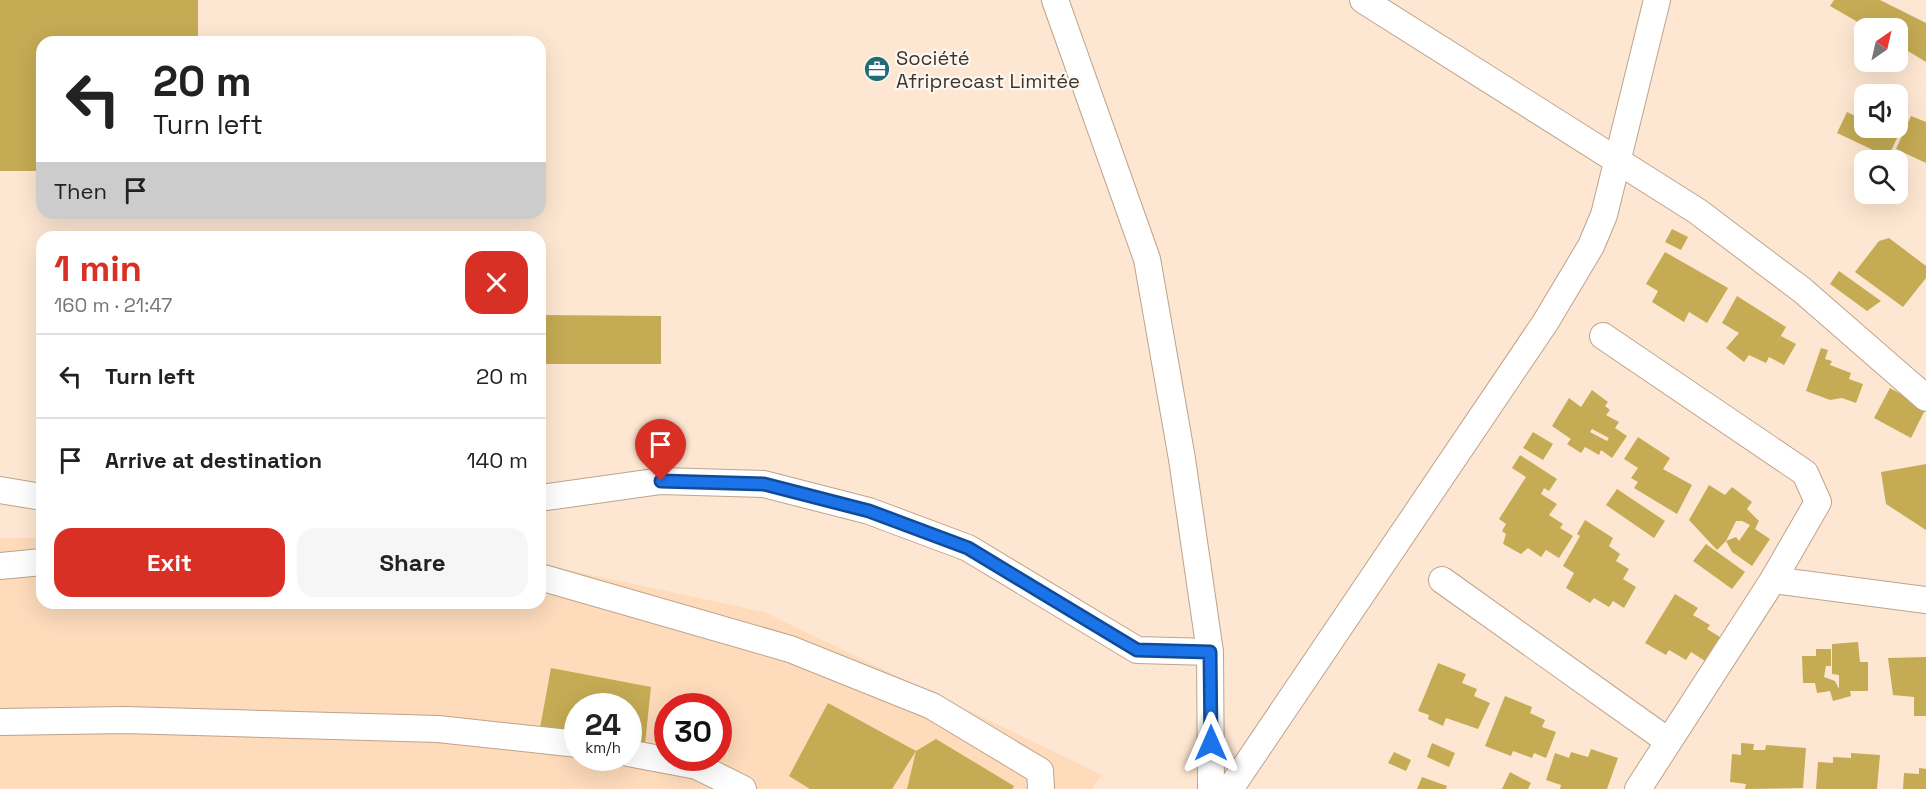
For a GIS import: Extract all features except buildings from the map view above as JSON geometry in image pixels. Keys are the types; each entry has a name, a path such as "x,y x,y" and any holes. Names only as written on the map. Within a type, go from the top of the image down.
{"street":[{"path":"1055,0 1147,259 1182,459 1210,652 1211,789"},
{"path":"1363,0 1697,212 1767,262 1876,352 1926,398"},
{"path":"1230,789 1545,323 1591,246 1604,215 1619,164 1657,0"},
{"path":"1603,336 1805,473 1818,502 1773,580 1638,789"},
{"path":"546,497 661,481 764,484 869,511 968,548 1137,650 1210,652"},
{"path":"0,490 36,496"},
{"path":"0,566 36,563"},
{"path":"546,579 790,649 932,706 1040,771 1041,789"},
{"path":"1442,580 1668,741"},
{"path":"1773,580 1926,600"},
{"path":"0,722 125,720 404,728 564,743"},
{"path":"642,756 697,766 743,789"}],"shaded area":[{"path":"0,538 36,538 36,609 546,609 546,565 764,612 1102,775 1092,789 0,789"}],"place":[{"name":"Société Afriprecast Limitée","path":"877,69"}],"route":[{"path":"661,481 764,484 869,511 968,548 1137,650 1210,652 1211,743"}]}
